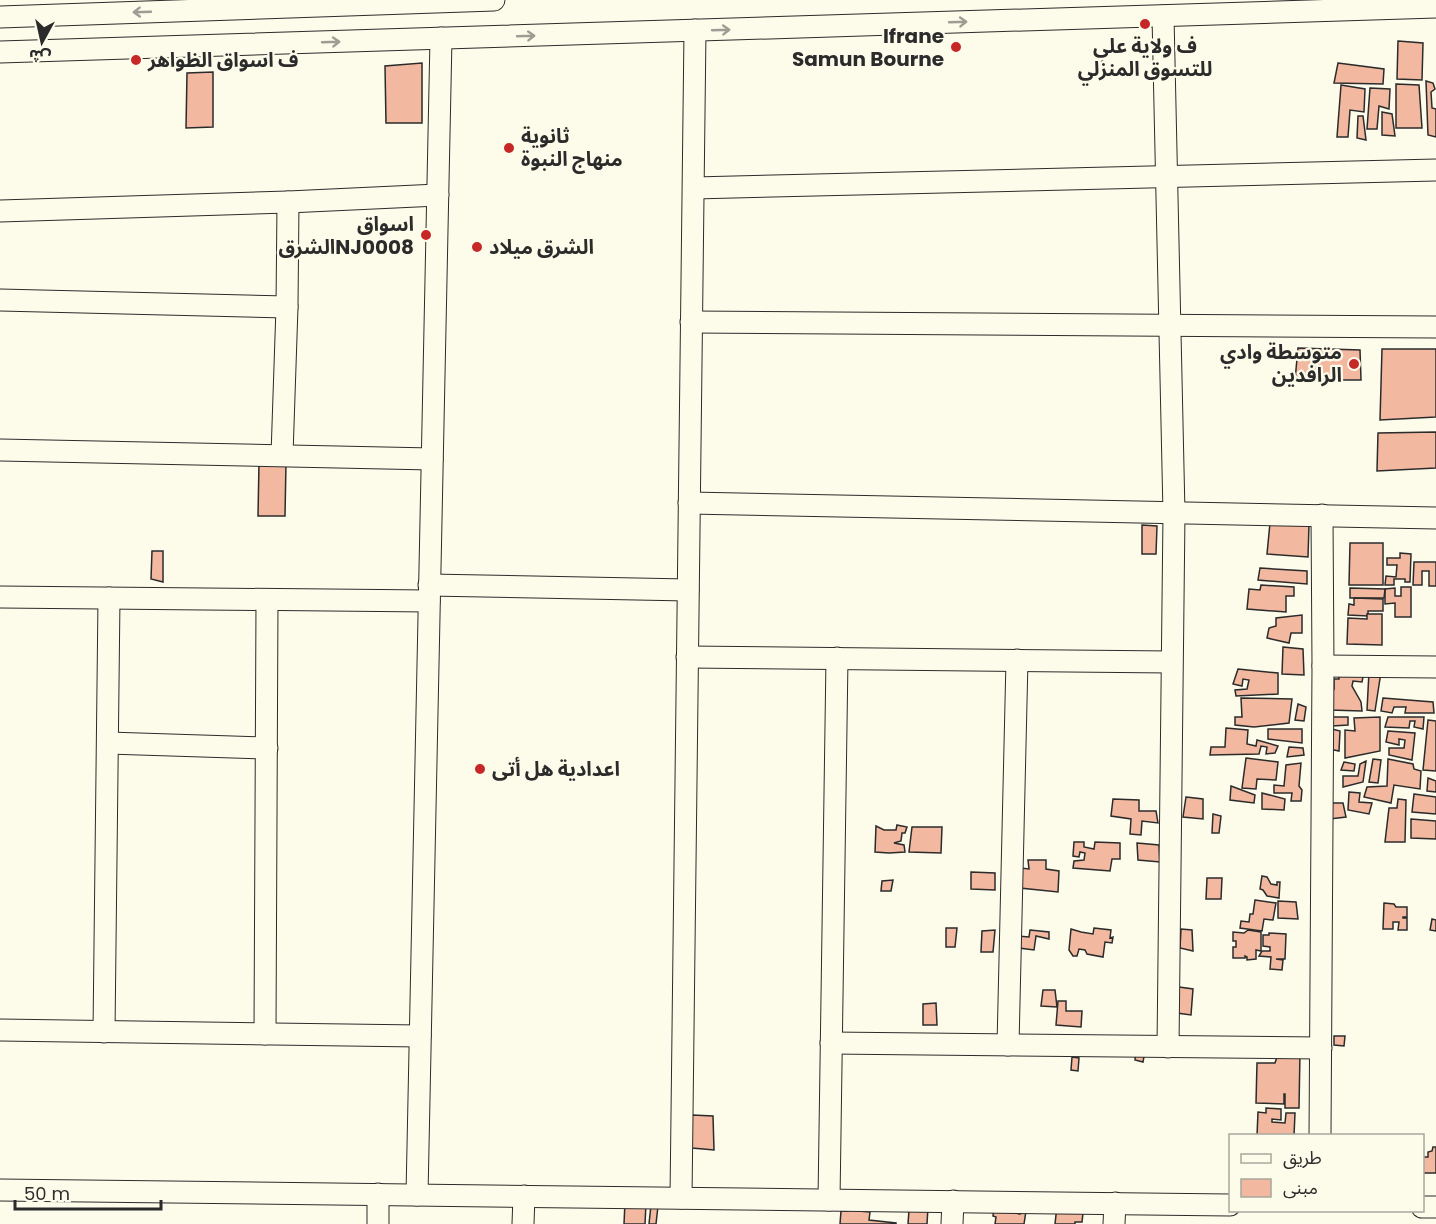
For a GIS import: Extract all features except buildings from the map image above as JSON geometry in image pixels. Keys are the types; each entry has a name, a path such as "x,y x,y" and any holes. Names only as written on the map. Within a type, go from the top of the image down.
{"street":[{"path":"0,17 317,3 494,0"},
{"path":"0,52 1163,16 1360,5 1436,7"},
{"path":"191,10 181,19 179,27 184,42 191,46"},
{"path":"108,49 115,44 119,36 116,19 109,13"},
{"path":"1163,16 1174,513 1168,1047"},
{"path":"681,1198 695,30"},
{"path":"417,1195 441,38"},
{"path":"694,188 1436,170"},
{"path":"0,211 438,195"},
{"path":"282,455 288,202"},
{"path":"0,300 287,307"},
{"path":"691,322 1436,327"},
{"path":"0,450 432,459"},
{"path":"689,503 1436,518"},
{"path":"1320,1134 1322,515"},
{"path":"0,597 267,600 429,593 688,590"},
{"path":"104,1032 109,598"},
{"path":"265,1034 267,600"},
{"path":"687,657 1171,662"},
{"path":"829,1200 837,658"},
{"path":"1008,1045 1017,660"},
{"path":"1323,666 1436,666"},
{"path":"108,742 267,748"},
{"path":"0,1030 420,1036"},
{"path":"831,1043 1321,1048"},
{"path":"0,1190 953,1201 1115,1214 1229,1204"},
{"path":"378,1194 378,1224"},
{"path":"524,1196 524,1224"},
{"path":"952,1224 953,1201"}],"place":[{"name":"ف ولاية علي للتسوق المنزلي","path":"1145,24"},
{"name":"Ifrane Samun Bourne","path":"956,47"},
{"name":"ف اسواق الظواهر","path":"136,60"},
{"name":"ثانوية منهاج النبوة","path":"509,148"},
{"name":"اسواق الشرقNJ0008","path":"426,235"},
{"name":"الشرق ميلاد","path":"477,247"},
{"name":"متوسطة وادي الرافدين","path":"1354,364"},
{"name":"اعدادية هل أتى","path":"480,769"}]}
